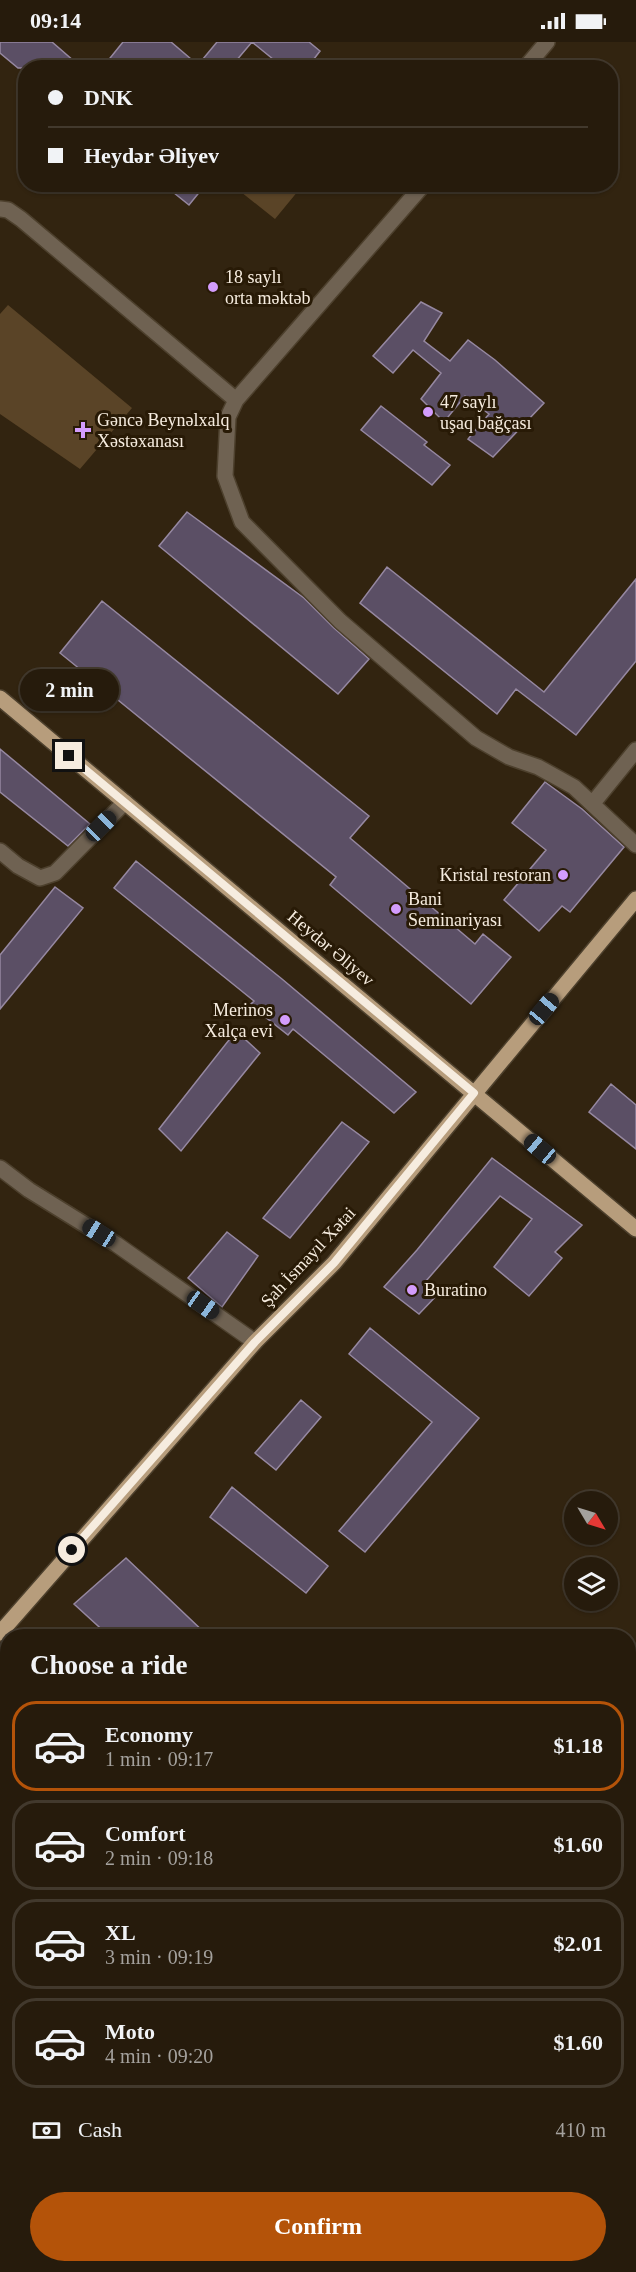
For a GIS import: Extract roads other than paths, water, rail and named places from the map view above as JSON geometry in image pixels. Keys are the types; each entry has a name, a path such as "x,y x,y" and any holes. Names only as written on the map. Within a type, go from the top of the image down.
{"main road":[{"name":"Heydər Əliyev","path":"0,698 636,1229"},
{"name":"Şah İsmayıl Xətai","path":"4,1629 255,1342 334,1263 636,899"}],"street":[{"path":"532,60 547,42"},
{"path":"417,192 236,400 228,417 225,476 242,522 340,621 476,738 509,757 538,767 574,786 636,845"},
{"path":"0,208 8,210 21,219 236,400"},
{"path":"593,803 636,750"},
{"path":"0,851 18,866 40,878 55,873 125,802"},
{"path":"0,1168 30,1190 116,1244 255,1342"}],"place":[{"name":"18 saylı orta məktəb","path":"213,287"},
{"name":"47 saylı uşaq bağçası","path":"428,412"},
{"name":"Gəncə Beynəlxalq Xəstəxanası","path":"83,430"},
{"name":"Kristal restoran","path":"563,875"},
{"name":"Bani Seminariyası","path":"396,909"},
{"name":"Merinos Xalça evi","path":"285,1020"},
{"name":"Buratino","path":"412,1290"}]}
